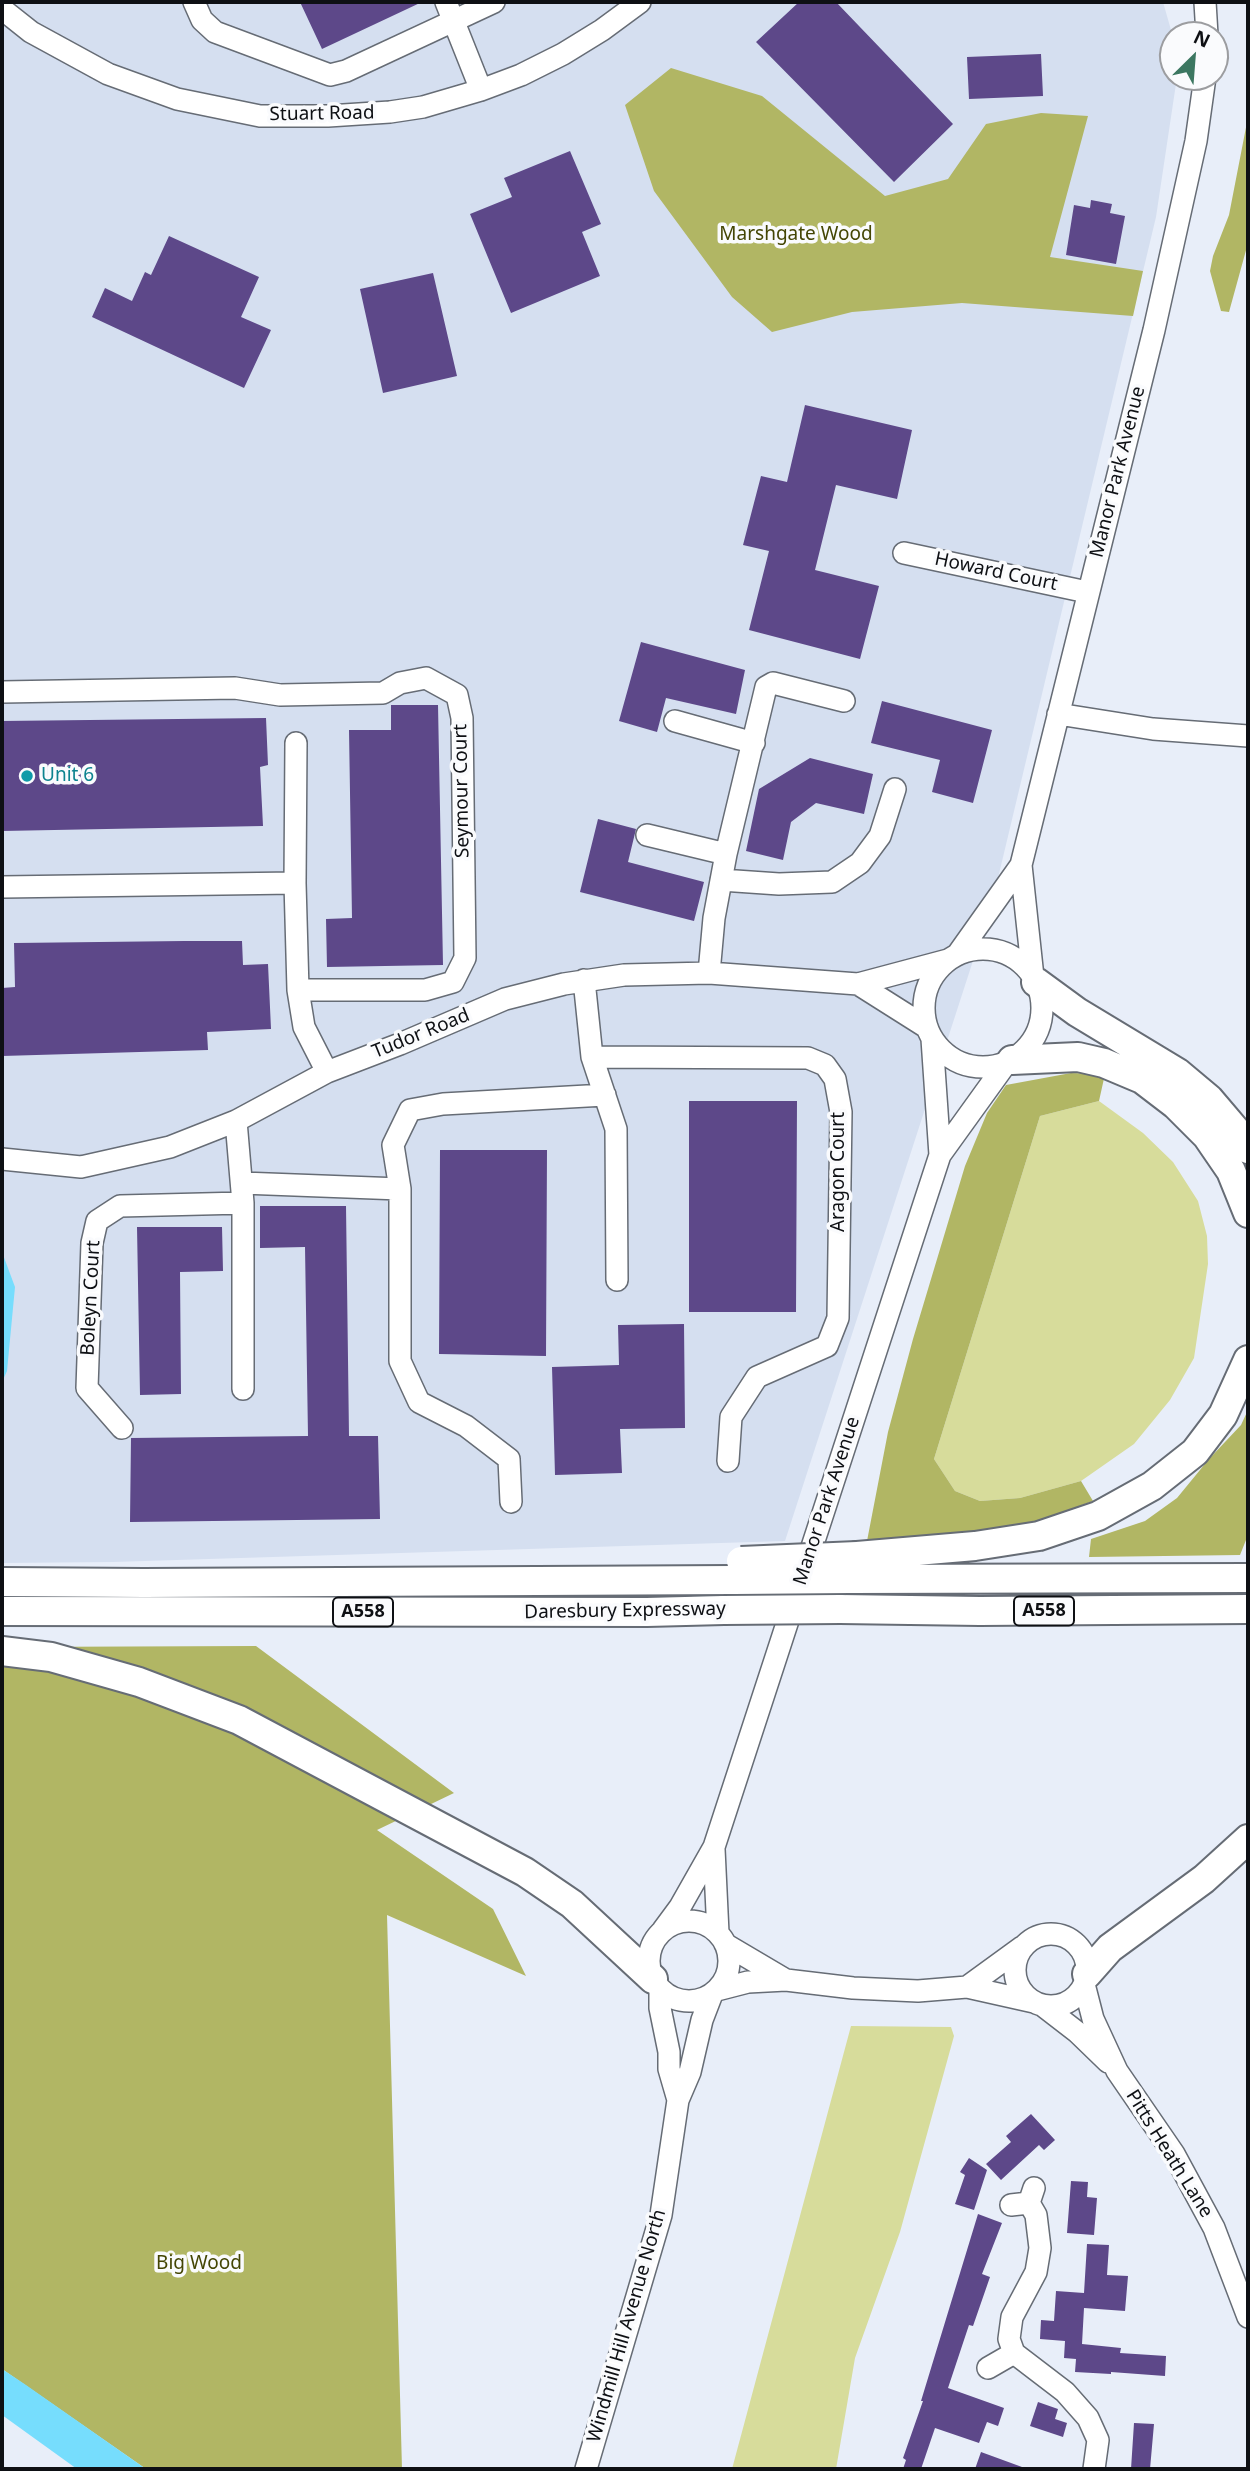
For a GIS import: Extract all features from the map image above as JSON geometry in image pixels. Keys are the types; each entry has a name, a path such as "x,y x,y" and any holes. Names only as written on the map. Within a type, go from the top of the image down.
{"main road":[{"path":"1034,979 1077,1012 1178,1073 1209,1099 1248,1149"},
{"path":"1009,1061 1078,1057 1104,1063 1142,1079 1176,1105 1206,1136 1231,1171 1248,1213"},
{"path":"853,1568 1039,1536 1098,1516 1152,1486 1195,1452 1223,1415 1248,1360"},
{"name":"Daresbury Expressway","path":"2,1582 602,1580 738,1571 853,1568"},
{"name":"A558","path":"853,1568 1248,1578"},
{"name":"Daresbury Expressway","path":"2,1611 1248,1609"},
{"path":"2,1651 51,1657 139,1682 239,1720 327,1764 525,1872 572,1904 604,1931 656,1984"},
{"path":"1085,1979 1110,1948 1204,1879 1248,1839"}],"street":[{"path":"194,2 202,20 215,32 330,75 346,71 451,11 494,2"},
{"name":"Stuart Road","path":"2,9 31,32 108,74 177,99 260,116 328,116 423,107 481,90 521,75 563,54 640,2"},
{"path":"1205,2 1206,21"},
{"path":"451,11 481,90"},
{"name":"Manor Park Avenue","path":"1034,979 1021,865 1154,330 1196,141 1203,91"},
{"name":"Howard Court","path":"904,552 1087,592"},
{"name":"Seymour Court","path":"2,692 235,688 280,695 383,693 400,683 426,678 457,695 462,718 464,958 453,982 425,990 298,990"},
{"path":"709,973 721,880 766,687 773,683 844,701"},
{"path":"1058,714 1153,729 1248,736"},
{"path":"675,721 754,743"},
{"path":"296,743 295,883 298,990 304,1027 327,1072"},
{"path":"721,880 779,884 832,882 860,863 880,836 895,789"},
{"path":"647,835 726,855"},
{"name":"Manor Park Avenue","path":"952,957 1021,865"},
{"path":"2,887 295,883"},
{"path":"973,950 1007,954 1022,964 1034,979 1041,999 1041,1017 1031,1041 1009,1061 990,1067 973,1067 957,1062 943,1052 929,1033 923,1008 926,990 935,973 952,957 973,950"},
{"name":"Tudor Road","path":"2,1159 81,1167 170,1146 236,1121 327,1072 505,999 584,980 624,975 709,973 858,984 952,957"},
{"path":"584,980 592,1057 616,1129 617,1280"},
{"name":"Tudor Road","path":"858,984 929,1033"},
{"name":"Manor Park Avenue","path":"929,1033 940,1155"},
{"name":"Aragon Court","path":"592,1057 808,1058 825,1065 835,1079 841,1112 838,1318 827,1346 757,1377 731,1417 728,1461"},
{"name":"Manor Park Avenue","path":"663,1930 680,1908 714,1847 940,1155 1009,1061"},
{"path":"511,1502 509,1459 466,1426 419,1402 400,1361 400,1189 393,1145 410,1110 443,1104 605,1095"},
{"path":"236,1121 243,1193 243,1389"},
{"name":"Boleyn Court","path":"122,1428 87,1388 92,1243 97,1221 120,1206 243,1193 400,1189"},
{"name":"Manor Park Avenue","path":"714,1847 722,1938"},
{"path":"685,1921 697,1922 708,1926 722,1938 729,1955 729,1968 725,1980 715,1992 702,2000 679,2000 656,1984 649,1966 649,1953 663,1930 685,1921"},
{"path":"967,1987 1023,1947 1042,1935 1054,1934 1075,1943 1082,1952 1086,1963 1085,1979 1079,1993 1062,2004 1038,2003 1019,1987 1016,1977 1015,1966 1023,1947"},
{"name":"Pitts Heath Lane","path":"722,1938 786,1980"},
{"name":"Pitts Heath Lane","path":"1085,1979 1093,2019 1117,2071 1174,2154 1214,2228 1248,2316"},
{"name":"Pitts Heath Lane","path":"715,1992 748,1982 786,1980 866,1989 918,1991 967,1987 1038,2003 1077,2032 1117,2071"},
{"name":"Windmill Hill Avenue North","path":"656,1984 669,2052 669,2069 678,2100"},
{"name":"Windmill Hill Avenue North","path":"586,2469 661,2215 678,2100 690,2072 699,2030 715,1992"},
{"path":"1025,2198 1036,2215 1040,2248 1036,2272 1012,2317 1009,2339 1014,2353 1065,2392 1088,2418 1098,2440 1098,2457 1094,2469"},
{"path":"988,2368 1014,2353"}],"shaded area":[{"path":"2,2 1163,2 1168,21 1159,21 1159,91 1175,91 1156,217 993,899 785,1541 113,1562 2,1563"}],"green space":[{"name":"Marshgate Wood","path":"671,68 762,96 885,196 948,179 986,124 1041,113 1088,116 1050,257 1143,271 1133,316 962,303 852,312 772,332 732,297 654,191 625,105"},
{"path":"1248,117 1248,243 1229,312 1221,311 1210,271 1229,215"},
{"path":"1071,1073 1105,1074 1099,1101 1040,1116 934,1459 955,1491 980,1501 1020,1498 1081,1481 1093,1501 1044,1519 998,1530 867,1541 888,1432 913,1339 965,1166 987,1113 1006,1085"},
{"path":"1099,1101 1143,1133 1173,1162 1198,1201 1207,1236 1208,1264 1194,1358 1170,1400 1134,1444 1081,1481 1020,1498 980,1501 955,1491 934,1459 1040,1116"},
{"path":"1248,1410 1248,1535 1240,1555 1089,1557 1091,1539 1145,1521 1177,1498 1241,1425"},
{"name":"Big Wood","path":"256,1646 454,1793 377,1830 493,1909 526,1976 387,1915 402,2469 146,2469 2,2369 2,1647"},
{"path":"851,2026 951,2027 954,2036 900,2232 855,2358 836,2469 732,2469"}],"water":[{"path":"2,1252 15,1287 7,1371 2,1382"},
{"path":"2,2369 146,2469 77,2469 2,2415"}],"building":[{"path":"300,2 422,2 322,49"},
{"path":"799,2 836,2 953,124 894,182 756,42"},
{"path":"1041,54 1043,96 969,99 967,57"},
{"path":"570,151 601,224 582,232 600,276 511,313 470,214 512,197 504,178"},
{"path":"1091,200 1112,204 1110,213 1125,216 1116,264 1066,255 1074,205 1090,208"},
{"path":"169,236 259,277 241,317 271,330 244,388 92,317 105,288 132,301 145,272 151,275"},
{"path":"433,273 457,376 383,393 360,289"},
{"path":"805,405 912,430 897,499 836,485 815,570 879,586 860,659 749,630 769,551 743,545 761,476 787,482"},
{"path":"641,642 745,670 736,714 666,698 657,732 619,721"},
{"path":"882,701 992,730 973,803 932,792 940,760 871,743"},
{"path":"391,705 438,705 443,965 327,967 326,919 352,918 349,730 391,730"},
{"path":"266,718 268,765 260,767 263,826 2,831 2,721"},
{"path":"810,758 873,774 864,814 816,803 791,822 783,860 746,851 759,789"},
{"path":"598,819 636,829 628,862 704,882 694,921 580,892"},
{"path":"242,941 243,965 268,964 271,1029 207,1032 208,1050 2,1056 2,988 15,987 14,943"},
{"path":"689,1101 797,1101 796,1312 689,1312"},
{"path":"440,1150 547,1150 546,1356 439,1354"},
{"path":"260,1206 346,1206 349,1436 378,1436 380,1519 130,1522 131,1438 308,1436 305,1247 260,1248"},
{"path":"137,1227 222,1227 223,1271 180,1272 181,1394 140,1395"},
{"path":"684,1324 685,1428 620,1429 622,1473 555,1475 552,1367 619,1365 618,1325"},
{"path":"1031,2114 1055,2140 1044,2150 1039,2145 1001,2180 986,2164 1011,2142 1006,2136"},
{"path":"969,2158 987,2170 974,2210 955,2204 965,2175 960,2172"},
{"path":"1071,2181 1088,2182 1087,2197 1097,2198 1094,2235 1067,2233"},
{"path":"978,2214 1002,2223 982,2274 990,2277 973,2326 969,2325 948,2388 1004,2408 998,2426 987,2422 979,2443 935,2428 921,2469 903,2469 906,2460 903,2458 923,2401"},
{"path":"1087,2244 1109,2245 1107,2275 1128,2276 1125,2311 1084,2308 1082,2344 1121,2348 1120,2353 1166,2356 1165,2376 1075,2372 1076,2359 1064,2358 1065,2341 1040,2339 1041,2320 1054,2321 1056,2291 1084,2293"},
{"path":"1038,2402 1058,2409 1055,2419 1067,2423 1063,2437 1030,2426"},
{"path":"1134,2423 1154,2424 1150,2469 1131,2469"},
{"path":"981,2452 1022,2467 1022,2469 975,2469"}],"place":[{"name":"Unit 6","path":"27,776"}]}
